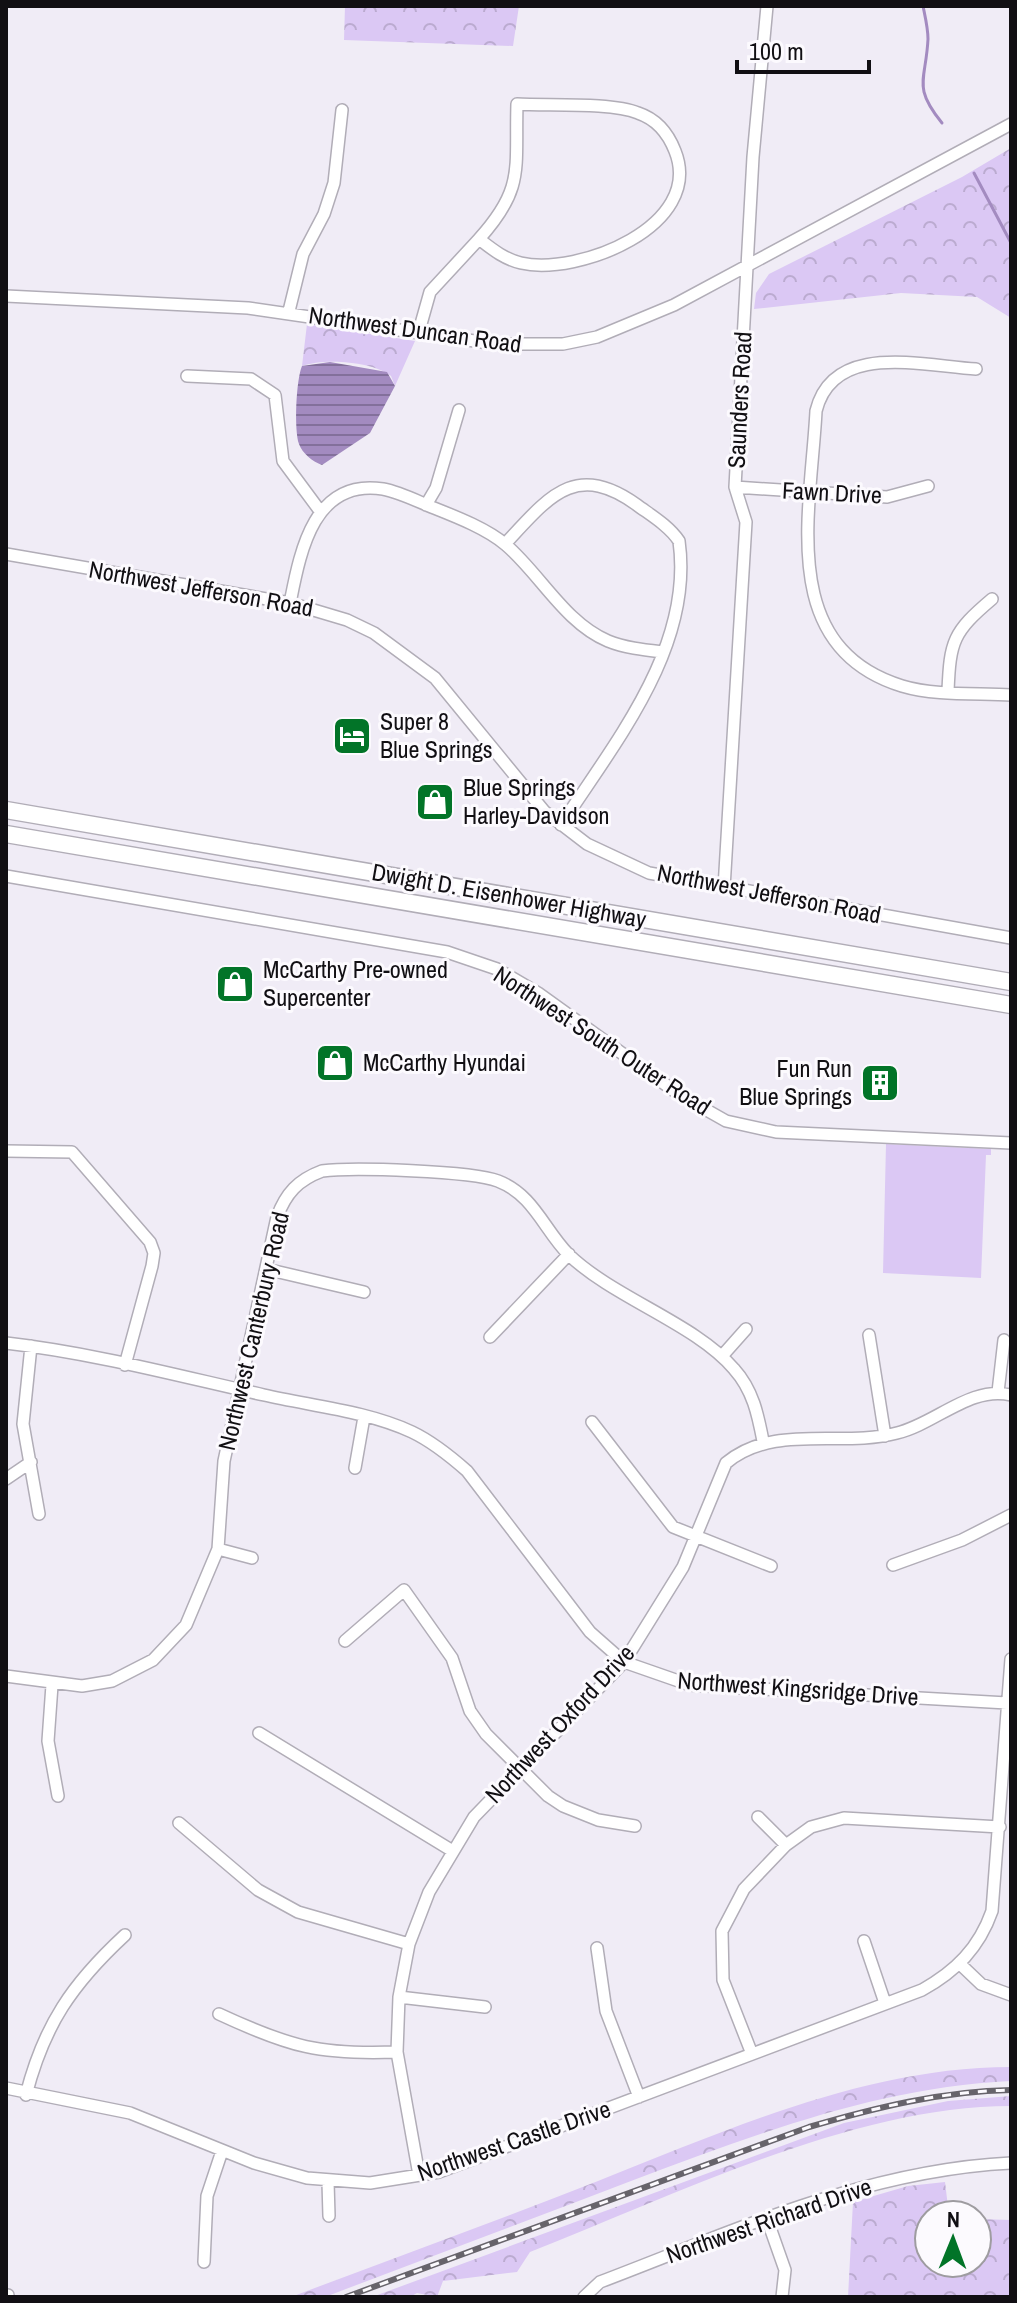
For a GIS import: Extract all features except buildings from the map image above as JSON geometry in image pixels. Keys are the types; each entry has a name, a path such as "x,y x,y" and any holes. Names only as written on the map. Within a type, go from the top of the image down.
{"highway":[{"name":"Dwight D. Eisenhower Highway","path":"6,810 1011,982"},
{"name":"Dwight D. Eisenhower Highway","path":"6,834 1011,1005"}],"street":[{"name":"Saunders Road","path":"724,888 746,522 735,487 747,268 767,6"},
{"path":"419,331 430,292 503,212 513,189 517,104 626,110 652,120 671,142 677,156 679,186 669,211 648,230 596,254 551,264 508,259 479,239"},
{"path":"289,311 303,254 324,214 334,183 342,110"},
{"name":"Northwest Duncan Road","path":"6,296 289,311 520,346 563,344 597,337 638,322 747,268 1011,124"},
{"path":"976,369 871,362 856,365 835,378 819,400 816,411 808,580 827,629 855,662 872,672 903,686 1011,695"},
{"path":"187,376 251,379 275,395 283,461 299,487 320,511"},
{"path":"426,505 436,488 459,410"},
{"path":"505,544 542,505 571,487 592,482 630,500 679,541 681,574 655,675 561,825"},
{"name":"Fawn Drive","path":"735,487 898,497 928,486"},
{"path":"290,603 301,549 320,511 348,494 373,488 394,492 426,505 505,544 547,590 592,631 609,641 663,652"},
{"name":"Northwest Jefferson Road","path":"6,554 290,603 347,620 417,661 465,711 524,791 561,825 600,852 637,868 724,888 1011,938"},
{"path":"948,691 951,643 963,623 992,599"},
{"name":"Northwest South Outer Road","path":"6,876 447,952 474,960 497,969 538,993 702,1109 748,1129 1011,1143"},
{"path":"6,1151 72,1152 150,1242 154,1253 152,1266 125,1365"},
{"name":"Northwest Canterbury Road","path":"6,1676 52,1685 82,1686 112,1681 153,1660 186,1625 218,1549 224,1461 277,1217 290,1191 309,1176 337,1169 496,1180 524,1196 569,1254 722,1356 745,1383 753,1399 763,1441"},
{"path":"490,1337 569,1254"},
{"path":"266,1269 364,1292"},
{"path":"722,1356 746,1329"},
{"path":"869,1335 885,1436"},
{"path":"1004,1340 998,1392 1011,1395"},
{"name":"Northwest Kingsridge Drive","path":"6,1343 125,1365 364,1417 412,1432 450,1455 479,1484 590,1632 624,1662 690,1685 1007,1703"},
{"path":"31,1346 23,1416 39,1514"},
{"name":"Northwest Oxford Drive","path":"419,2175 397,2052 399,1997 409,1944 429,1892 451,1850 474,1817 624,1662 674,1583 726,1463 763,1441 885,1436 932,1420 967,1401 998,1392"},
{"path":"355,1468 364,1417"},
{"path":"592,1422 663,1517 694,1537 771,1566"},
{"path":"6,1479 31,1462"},
{"path":"893,1565 962,1540 1011,1515"},
{"path":"218,1549 252,1558"},
{"path":"345,1641 404,1590 452,1658 470,1711 486,1734 520,1769 563,1806 598,1820 635,1826"},
{"path":"1011,1659 1007,1703 1008,1752 996,1893 986,1927 960,1964 981,1984 1011,1995"},
{"path":"52,1685 48,1741 58,1796"},
{"path":"259,1733 451,1850"},
{"path":"758,1817 786,1845"},
{"path":"752,2054 723,1980 722,1931 739,1895 786,1845 811,1827 844,1818 1000,1827"},
{"path":"179,1823 258,1890 298,1912 409,1944"},
{"path":"997,1872 1011,1873"},
{"path":"26,2095 36,2058 54,2016 125,1935"},
{"path":"864,1941 885,2003"},
{"path":"597,1948 606,2011 639,2097"},
{"name":"Northwest Castle Drive","path":"6,2088 26,2095 130,2113 274,2170 328,2182 370,2183 439,2172 922,1990 960,1964"},
{"path":"399,1997 485,2007"},
{"path":"219,2014 289,2044 323,2053 397,2052"},
{"path":"204,2262 207,2196 222,2151"},
{"name":"Northwest Richard Drive","path":"584,2297 600,2282 830,2195 911,2174 1011,2163"},
{"path":"328,2182 329,2216"},
{"path":"767,2219 785,2270 782,2297"}],"green space":[{"path":"345,6 519,6 513,46 344,40"},
{"path":"1011,148 1011,318 977,297 901,293 754,309 756,293 769,274 962,177"},
{"path":"307,324 415,341 395,386 391,376 360,364 323,362 302,366"},
{"path":"886,1144 991,1149 991,1155 986,1155 981,1278 883,1273"},
{"path":"1011,2067 1011,2081 913,2093 817,2116 677,2164 325,2297 291,2297 800,2104 904,2078 957,2070"},
{"path":"1011,2096 1011,2106 951,2110 890,2121 766,2158 530,2252 517,2272 443,2281 437,2297 417,2293 410,2297 372,2297 844,2123 948,2101"},
{"path":"945,2182 947,2199 913,2199 913,2279 993,2279 993,2219 1011,2220 1011,2297 848,2297 853,2202 908,2186"}],"shaded area":[{"path":"330,362 387,372 395,386 370,433 322,465 308,457 299,444 297,393 302,366"}],"waterway":[{"path":"923,6 928,39 924,91 942,123"},
{"path":"974,173 1011,243"}],"railway":[{"path":"346,2297 809,2127 908,2102 1011,2090"}],"place":[{"name":"Super 8 Blue Springs","path":"352,736"},
{"name":"Blue Springs Harley-Davidson","path":"435,802"},
{"name":"McCarthy Pre-owned Supercenter","path":"235,984"},
{"name":"McCarthy Hyundai","path":"335,1063"},
{"name":"Fun Run Blue Springs","path":"880,1083"}]}
